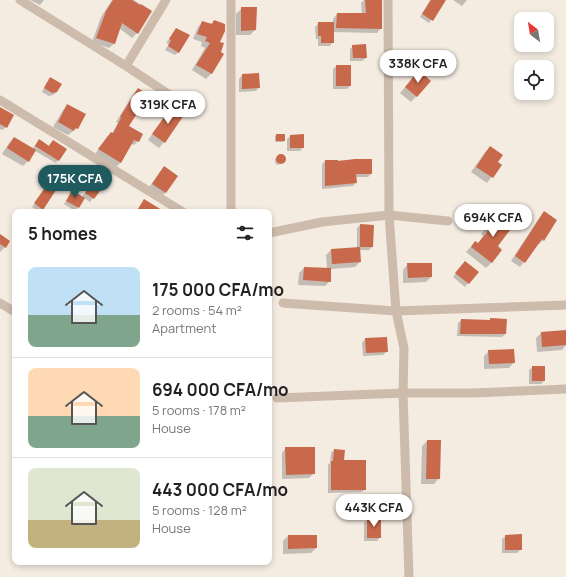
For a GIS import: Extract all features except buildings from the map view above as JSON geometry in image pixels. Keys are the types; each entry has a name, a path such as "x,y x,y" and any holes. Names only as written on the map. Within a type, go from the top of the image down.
{"street":[{"path":"20,0 126,66 191,109"},
{"path":"126,66 166,0"},
{"path":"231,209 232,0"},
{"path":"388,0 389,215 396,311 404,348 409,577"},
{"path":"0,100 178,209"},
{"path":"272,233 322,222 389,215 448,221"},
{"path":"0,303 12,310"},
{"path":"283,303 396,311 566,305"},
{"path":"277,398 404,392 473,393 566,390"}]}
